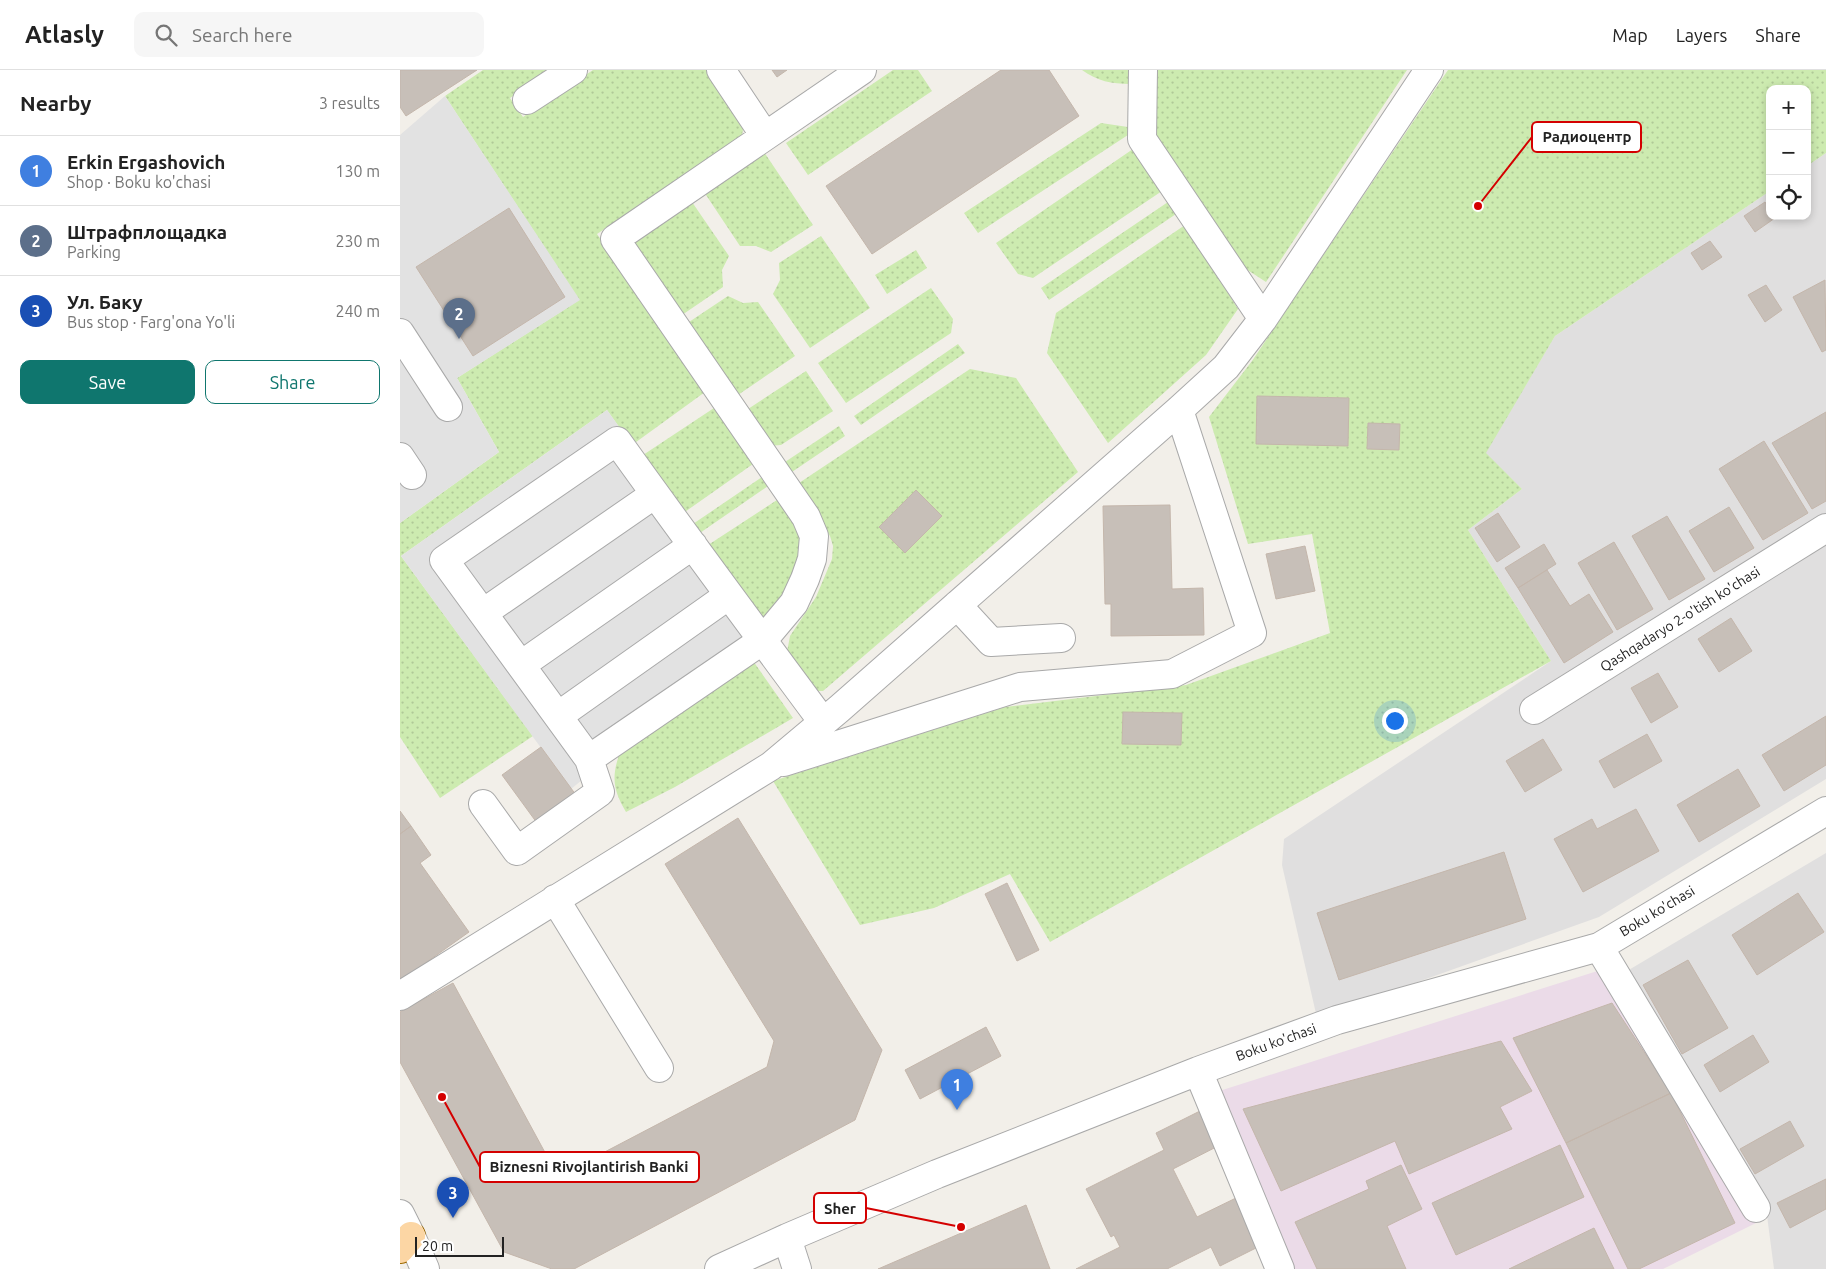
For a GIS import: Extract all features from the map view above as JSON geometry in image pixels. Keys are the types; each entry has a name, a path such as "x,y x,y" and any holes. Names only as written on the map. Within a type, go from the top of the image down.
{"street":[{"path":"527,100 573,70"},
{"path":"721,70 766,136"},
{"path":"589,759 762,640 794,603 812,559 814,536 806,517 615,239 862,70"},
{"path":"1143,70 1142,139 1263,319"},
{"path":"400,996 771,766 1179,410 1226,367 1263,319 1429,70"},
{"path":"400,332 448,407"},
{"path":"771,766 1020,687 1172,674 1252,633 1179,410"},
{"path":"483,804 517,851 600,792 589,759 444,560 617,442 823,722"},
{"path":"483,613 655,494"},
{"name":"Qashqadaryo 2-o'tish ko'chasi","path":"1534,710 1826,528"},
{"path":"521,665 693,545"},
{"path":"558,716 729,595"},
{"path":"957,605 991,642 1062,638"},
{"name":"Boku ko'chasi","path":"719,1269 937,1174 1198,1071 1336,1020 1598,947 1826,811"},
{"path":"555,899 659,1068"},
{"path":"1598,947 1756,1208"},
{"path":"1198,1071 1280,1269"},
{"path":"404,1233 425,1269"},
{"path":"787,1238 797,1269"}],"shaded area":[{"path":"445,96 580,300 457,378 499,452 400,523 400,135"},
{"path":"1826,153 1826,779 1599,917 1317,1018 1282,865 1284,839 1551,661 1468,530 1522,489 1485,453 1555,336 1766,194 1766,220 1811,220 1811,163"},
{"path":"607,410 760,623 625,745 571,789 401,556"},
{"path":"1826,853 1826,1269 1774,1269 1766,1208 1627,971"},
{"path":"1607,968 1756,1223 1663,1269 1292,1269 1213,1093"}],"green space":[{"path":"483,70 551,70 510,98 523,117 593,70 708,70 744,124 742,135 738,140 597,234 705,392 632,445 607,410 401,556 533,736 440,798 400,737 400,523 499,452 457,378 579,300 445,96"},
{"path":"893,70 918,70 932,91 808,175 786,143"},
{"path":"1082,70 1131,70 1130,84 1105,81 1093,77"},
{"path":"1154,70 1407,70 1266,282 1243,267 1156,139"},
{"path":"1448,70 1826,70 1826,153 1811,163 1811,85 1766,85 1766,194 1555,336 1486,453 1522,489 1468,530 1551,661 1050,942 1010,874 934,908 860,925 773,781 1005,707 1186,685 1330,633 1312,534 1248,544 1209,417 1252,361"},
{"path":"1101,123 1128,127 1131,133 978,233 964,213"},
{"path":"1133,149 1162,191 1033,278 1018,274 996,243"},
{"path":"764,152 813,225 771,252 756,246 740,246 704,192"},
{"path":"692,202 729,256 722,270 723,287 682,315 633,243"},
{"path":"1168,202 1176,214 1049,300 1041,288"},
{"path":"1185,225 1238,309 1206,355 1108,443 1047,353 1056,313"},
{"path":"821,236 870,308 810,348 773,294 780,280 779,263"},
{"path":"916,250 927,268 887,294 875,275"},
{"path":"931,288 953,319 951,333 846,403 818,363"},
{"path":"728,296 743,303 758,302 795,356 735,397 686,324"},
{"path":"958,344 965,353 861,425 854,416"},
{"path":"970,369 1016,378 1078,472 823,691 817,691 811,688 787,652 790,636 816,597 832,559 833,546 830,536 796,485"},
{"path":"806,371 833,411 781,445 768,446 745,411"},
{"path":"714,408 753,464 682,514 640,457"},
{"path":"839,426 845,436 789,474 782,464"},
{"path":"762,477 768,486 697,535 690,526"},
{"path":"777,500 797,528 801,544 796,569 790,581 760,623 705,547"},
{"path":"751,658 793,718 675,787 626,812 615,785 615,771 619,755"}],"building":[{"path":"400,70 477,70 406,116 400,107"},
{"path":"772,70 787,70 777,77"},
{"path":"1001,70 1049,70 1079,116 872,254 826,186"},
{"path":"1765,202 1766,220 1772,220 1755,232 1744,216"},
{"path":"509,208 565,297 473,356 416,267"},
{"path":"1710,241 1722,257 1702,270 1691,253"},
{"path":"1825,280 1826,350 1822,352 1793,297"},
{"path":"1766,285 1782,310 1765,322 1748,295"},
{"path":"1257,396 1349,398 1348,446 1256,444"},
{"path":"1826,412 1826,501 1812,509 1772,443"},
{"path":"1368,423 1400,424 1399,450 1367,449"},
{"path":"1764,441 1808,513 1763,540 1719,469"},
{"path":"916,490 942,516 905,553 879,527"},
{"path":"1170,505 1172,589 1203,588 1204,635 1111,636 1111,604 1105,604 1103,506"},
{"path":"1729,507 1754,548 1714,572 1689,531"},
{"path":"1498,513 1520,547 1497,562 1475,528"},
{"path":"1667,516 1705,579 1669,600 1632,536"},
{"path":"1614,542 1653,609 1617,630 1578,563"},
{"path":"1544,544 1556,564 1518,588 1505,568"},
{"path":"1305,546 1315,591 1276,599 1266,554"},
{"path":"1547,570 1570,606 1589,594 1613,632 1564,663 1518,588"},
{"path":"1731,618 1752,651 1719,672 1698,639"},
{"path":"1658,673 1678,707 1651,723 1631,688"},
{"path":"1123,712 1182,713 1181,745 1122,744"},
{"path":"1826,716 1826,765 1784,791 1762,755"},
{"path":"1647,734 1662,761 1614,788 1599,761"},
{"path":"1543,739 1562,770 1525,792 1506,761"},
{"path":"541,747 576,795 537,823 502,775"},
{"path":"1738,769 1760,806 1699,842 1677,805"},
{"path":"1636,809 1659,851 1583,892 1554,839 1592,819 1597,829"},
{"path":"400,811 411,826 400,834"},
{"path":"738,818 882,1050 855,1120 574,1269 552,1269 504,1252 400,1062 400,1012 453,983 548,1158 576,1167 767,1067 774,1041 665,864"},
{"path":"411,826 431,855 420,863 469,932 400,981 400,834"},
{"path":"1504,852 1526,919 1339,980 1317,913"},
{"path":"1007,883 1039,950 1017,961 985,894"},
{"path":"1798,893 1824,932 1757,975 1732,935"},
{"path":"1688,960 1728,1028 1682,1054 1643,985"},
{"path":"1612,1003 1671,1093 1566,1143 1513,1038"},
{"path":"986,1027 1001,1056 920,1099 905,1070"},
{"path":"1753,1035 1769,1062 1720,1092 1704,1065"},
{"path":"1501,1041 1532,1091 1500,1107 1512,1129 1409,1174 1395,1141 1281,1191 1243,1109"},
{"path":"1671,1093 1735,1223 1639,1269 1628,1269 1566,1143"},
{"path":"1206,1108 1224,1143 1173,1169 1197,1217 1236,1198 1260,1246 1220,1266 1211,1247 1167,1269 1076,1269 1120,1247 1114,1235 1111,1237 1086,1189 1164,1150 1156,1133"},
{"path":"1790,1121 1804,1146 1755,1174 1740,1149"},
{"path":"1560,1145 1584,1197 1456,1255 1432,1203"},
{"path":"1401,1165 1422,1209 1387,1226 1406,1269 1317,1269 1295,1222 1369,1189 1366,1181"},
{"path":"1826,1179 1826,1209 1790,1228 1777,1203"},
{"path":"1026,1205 1050,1269 878,1269"},
{"path":"1594,1228 1614,1269 1509,1269"}],"place":[{"name":"Радиоцентр","path":"1478,206"},
{"name":"Штрафплощадка","path":"459,339"},
{"name":"Biznesni Rivojlantirish Banki","path":"442,1097"},
{"name":"Erkin Ergashovich","path":"957,1110"},
{"name":"Ул. Баку","path":"453,1218"},
{"name":"Sher","path":"961,1227"}]}
